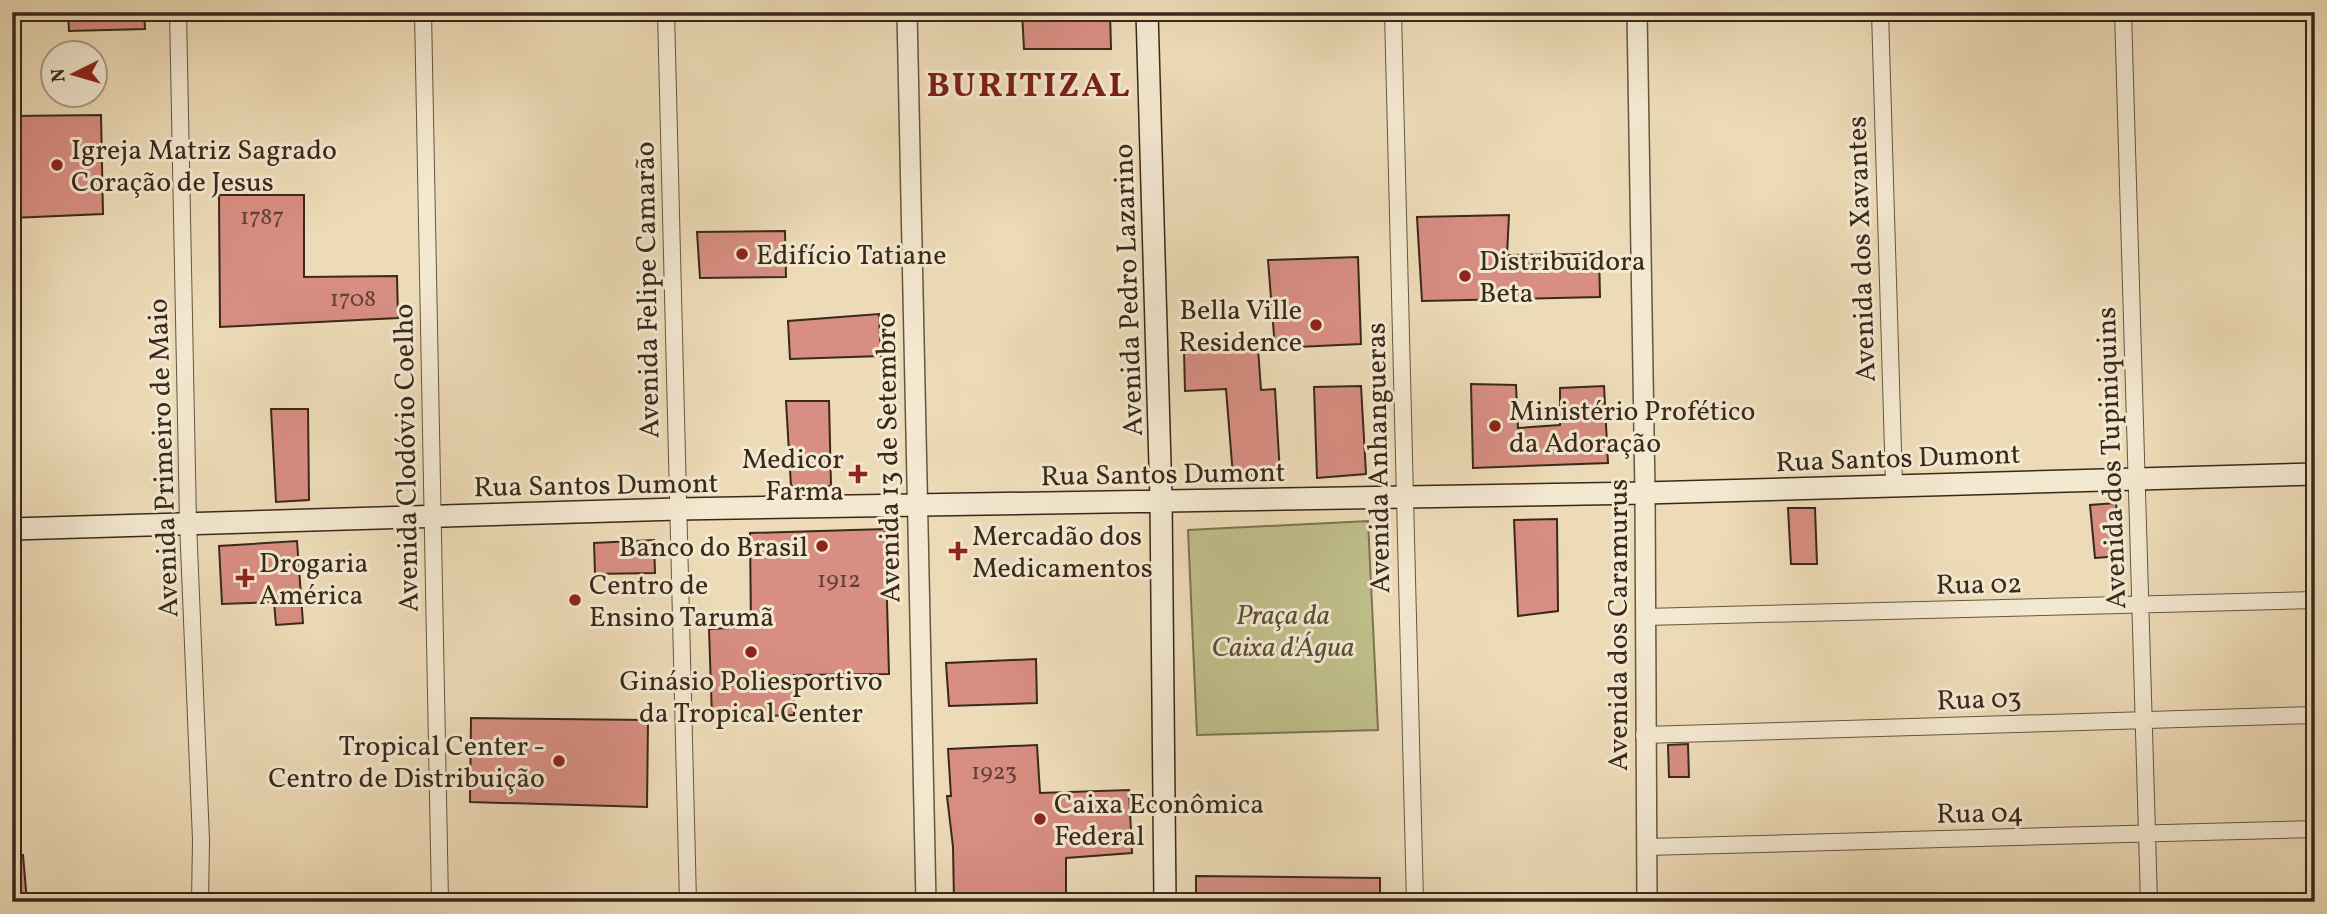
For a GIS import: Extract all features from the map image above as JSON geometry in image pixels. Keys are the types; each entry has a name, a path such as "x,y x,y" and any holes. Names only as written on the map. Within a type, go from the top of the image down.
{"main road":[{"name":"Avenida Pedro Lazarino","path":"1147,12 1161,500 1165,902"},
{"name":"Rua Santos Dumont","path":"12,529 678,509 1645,494 1894,484 2315,474"}],"street":[{"name":"Avenida Primeiro de Maio","path":"178,12 188,522 201,840 200,902"},
{"name":"Avenida Clodóvio Coelho","path":"423,12 440,902"},
{"name":"Avenida Felipe Camarão","path":"666,12 688,902"},
{"name":"Avenida 13 de Setembro","path":"907,12 926,902"},
{"name":"Avenida Anhangueras","path":"1393,12 1415,902"},
{"name":"Avenida dos Caramurus","path":"1637,12 1645,494 1644,736 1647,902"},
{"name":"Avenida dos Xavantes","path":"1880,12 1894,484"},
{"name":"Avenida dos Tupiniquins","path":"2123,12 2149,902"},
{"name":"Rua 02","path":"1644,618 2315,600"},
{"name":"Rua 03","path":"1644,736 2315,715"},
{"name":"Rua 04","path":"1646,846 2315,829"}],"green space":[{"name":"Praça da Caixa d'Água","path":"1368,521 1378,730 1197,735 1188,530"}],"building":[{"path":"68,12 144,12 145,29 69,31"},
{"path":"1022,12 1110,12 1111,49 1024,49"},
{"name":"Igreja Matriz Sagrado Coração de Jesus","path":"101,115 103,214 12,218 12,116"},
{"path":"219,195 304,195 304,277 397,276 398,318 220,327"},
{"name":"Distribuidora Beta","path":"1509,215 1507,255 1599,254 1600,297 1422,301 1417,217"},
{"name":"Edifício Tatiane","path":"785,231 786,277 700,278 697,232"},
{"path":"1358,257 1361,344 1275,348 1268,260"},
{"path":"879,314 881,356 790,359 788,321"},
{"path":"1258,348 1261,390 1275,389 1280,474 1233,476 1226,389 1185,391 1184,350"},
{"path":"1471,384 1516,385 1518,428 1560,425 1560,388 1604,386 1608,463 1473,468"},
{"path":"1361,386 1366,474 1317,478 1314,387"},
{"path":"786,401 829,401 831,486 791,486"},
{"path":"271,409 308,409 309,500 276,502"},
{"path":"2116,503 2121,556 2095,558 2090,505"},
{"path":"1788,508 1815,508 1817,564 1791,564"},
{"path":"1557,519 1558,611 1518,616 1514,520"},
{"path":"885,529 889,674 794,675 794,715 712,718 709,629 751,627 750,533"},
{"path":"654,540 655,573 595,574 594,543"},
{"path":"297,541 303,623 276,625 274,602 222,604 219,546"},
{"path":"1036,659 1037,703 949,706 946,663"},
{"name":"Tropical Center - Centro de Distribuição","path":"471,718 648,720 647,807 470,802"},
{"path":"1688,744 1689,777 1669,777 1668,745"},
{"path":"1037,745 1040,793 1129,790 1132,853 1066,858 1066,902 954,902 953,847 947,796 951,796 948,749"},
{"path":"23,855 27,902 12,902 12,856"},
{"path":"1196,876 1380,878 1380,902 1196,902"}],"place":[{"name":"Igreja Matriz Sagrado Coração de Jesus","path":"57,165"},
{"name":"Edifício Tatiane","path":"742,254"},
{"name":"Distribuidora Beta","path":"1465,276"},
{"name":"Bella Ville Residence","path":"1316,325"},
{"name":"Ministério Profético da Adoração","path":"1495,426"},
{"name":"Medicor Farma","path":"858,474"},
{"name":"Banco do Brasil","path":"822,546"},
{"name":"Mercadão dos Medicamentos","path":"958,551"},
{"name":"Drogaria América","path":"245,578"},
{"name":"Centro de Ensino Tarumã","path":"575,600"},
{"name":"Ginásio Poliesportivo da Tropical Center","path":"751,652"},
{"name":"Tropical Center - Centro de Distribuição","path":"559,761"},
{"name":"Caixa Econômica Federal","path":"1040,819"}],"district":[{"name":"BURITIZAL","path":"1029,84"}]}
